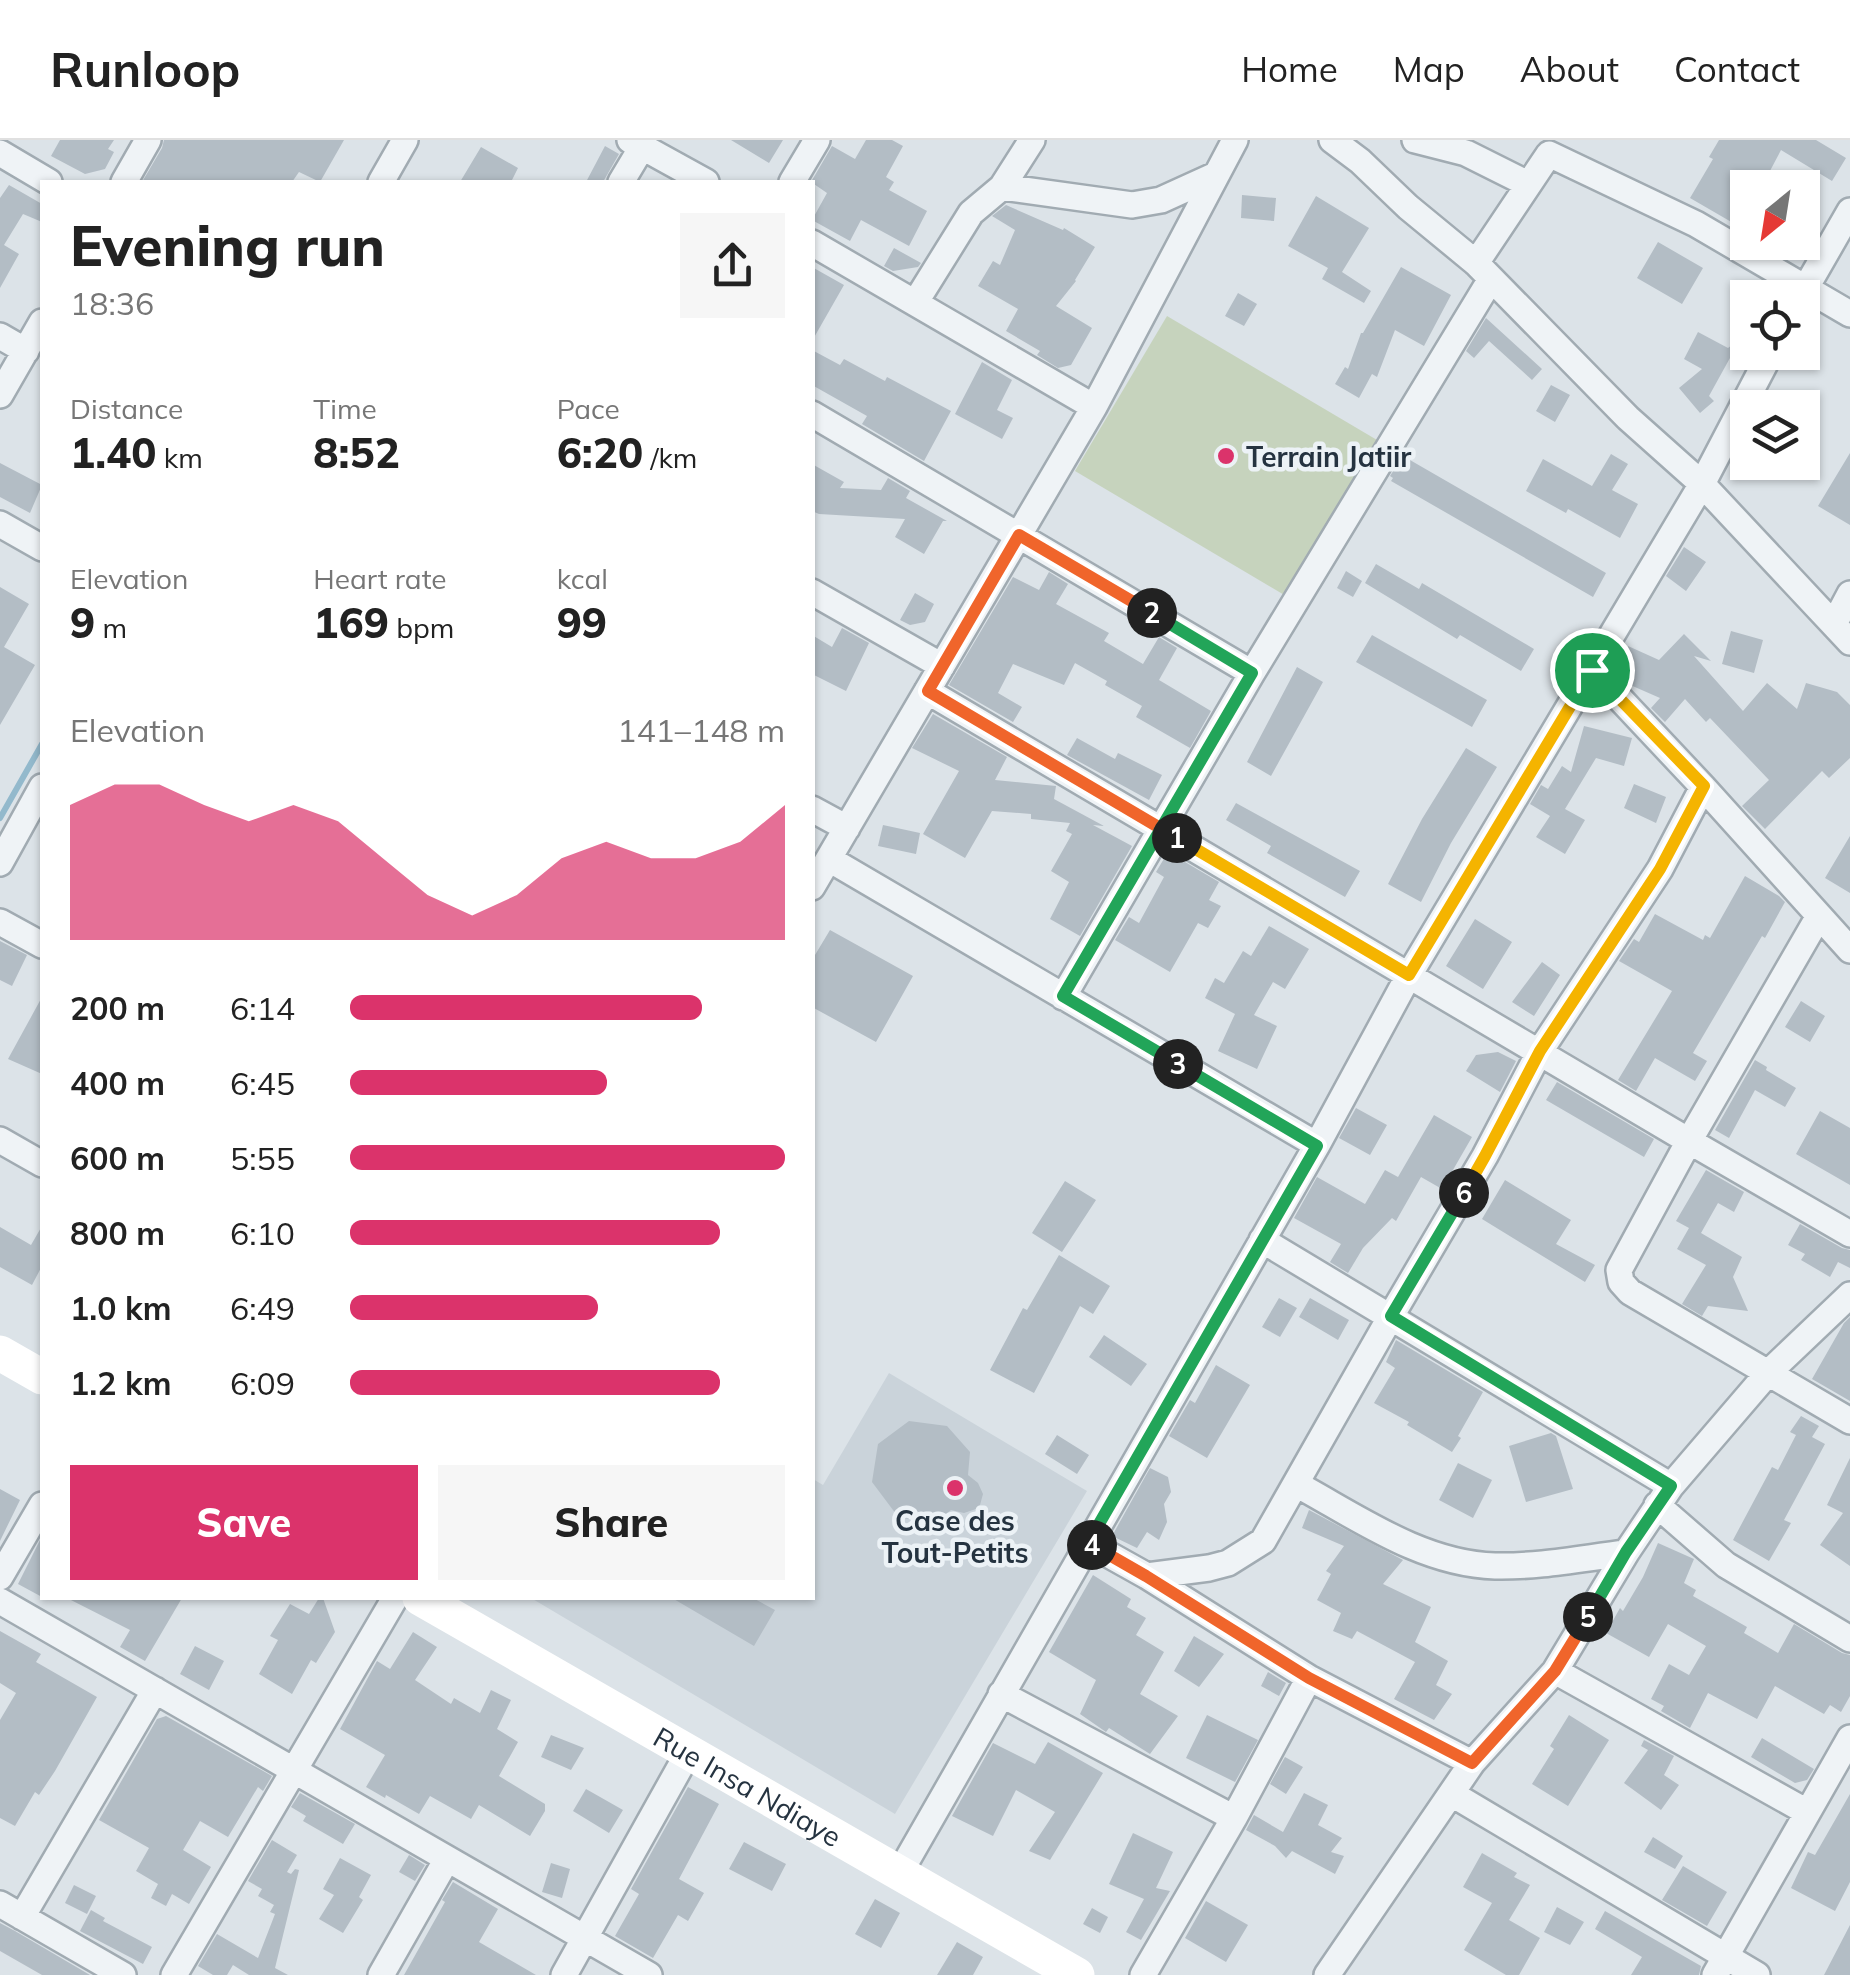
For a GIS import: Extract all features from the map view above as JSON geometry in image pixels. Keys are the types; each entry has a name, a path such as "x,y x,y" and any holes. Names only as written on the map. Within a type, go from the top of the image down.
{"main road":[{"path":"0,1353 40,1376"},
{"name":"Rue Insa Ndiaye","path":"423,1600 1070,1973"}],"street":[{"path":"125,180 148,140"},
{"path":"382,180 405,140"},
{"path":"793,180 817,140"},
{"path":"915,303 971,213 1002,187 1032,140"},
{"path":"815,881 1094,406 1235,140"},
{"path":"1332,140 1484,271 1628,418 1702,484 1842,633"},
{"path":"1415,140 1466,153 1528,184"},
{"path":"622,180 636,143 702,180"},
{"path":"1063,996 1484,271 1528,184 1553,147 1696,224 1782,280"},
{"path":"0,154 45,180"},
{"path":"1002,187 1132,204 1161,200 1216,174"},
{"path":"1810,280 1850,211"},
{"path":"815,245 1094,406"},
{"path":"1820,301 1850,314"},
{"path":"0,395 40,326"},
{"path":"0,336 26,350"},
{"path":"899,1874 1317,1146 1409,975 1702,484 1762,370"},
{"path":"815,416 1252,673"},
{"path":"0,524 40,547"},
{"path":"815,594 942,666"},
{"path":"1842,633 1850,594"},
{"path":"1592,670 1704,786 1850,950"},
{"path":"928,691 1850,1234"},
{"path":"1146,1576 1228,1563 1264,1542 1485,1156 1540,1051 1660,869 1704,786"},
{"path":"0,864 40,791"},
{"path":"815,810 847,828"},
{"path":"829,859 1317,1146"},
{"path":"1820,916 1619,1270 1621,1282 1630,1292 1850,1421"},
{"path":"0,922 40,944"},
{"path":"0,1140 40,1163"},
{"path":"1262,1240 1391,1316 1664,1496 1726,1565 1850,1640"},
{"path":"1326,1975 1472,1763 1555,1671 1664,1496 1768,1373 1850,1295"},
{"path":"1296,1484 1415,1548 1458,1561 1520,1566 1626,1552"},
{"path":"0,1577 40,1508"},
{"path":"1088,1543 1309,1678 1472,1763"},
{"path":"174,1975 394,1600"},
{"path":"0,1601 650,1975"},
{"path":"1555,1671 1807,1812"},
{"path":"1143,1975 1309,1678"},
{"path":"123,1975 11,1910 155,1690"},
{"path":"1002,1694 1234,1818"},
{"path":"1721,1966 1850,1738"},
{"path":"564,1975 688,1753"},
{"path":"1452,1794 1721,1966 1757,1975"},
{"path":"382,1975 447,1859"}],"shaded area":[{"path":"889,1373 1087,1491 895,1814 534,1600 815,1600 815,1480 823,1485"}],"green space":[{"name":"Terrain Jatiir","path":"1167,316 1377,440 1286,596 1075,471"}],"building":[{"path":"60,140 114,140 108,149 114,152 105,169 85,174 51,156"},
{"path":"164,140 344,140 321,180 299,172 293,180 143,180"},
{"path":"731,140 783,140 769,163"},
{"path":"866,140 892,140 903,146 886,177 894,182 889,190 927,211 909,246 861,220 850,241 815,222 827,193 812,180 832,146 855,159"},
{"path":"1719,140 1816,140 1846,158 1832,181 1820,170 1781,150 1770,170 1730,170 1730,221 1690,198 1713,159 1709,157"},
{"path":"605,146 619,154 604,180 587,180"},
{"path":"481,147 518,168 512,180 461,180"},
{"path":"9,185 40,203 40,221 23,214 4,245 19,254 0,288 0,198"},
{"path":"1242,195 1276,198 1274,221 1241,218"},
{"path":"1316,196 1369,228 1342,272 1371,291 1364,303 1322,279 1328,268 1288,246"},
{"path":"1006,205 1064,228 1095,247 1056,306 1092,328 1071,365 1058,368 1037,355 1040,351 1006,331 1018,309 978,286 993,261 1000,265 1015,230 992,216"},
{"path":"1658,242 1703,268 1682,304 1637,278"},
{"path":"894,248 921,263 918,267 893,271 884,266"},
{"path":"1401,267 1451,295 1424,346 1395,330 1377,377 1372,374 1359,398 1335,384 1345,367 1348,369 1361,333"},
{"path":"815,269 844,285 815,336"},
{"path":"1238,293 1257,304 1244,326 1225,316"},
{"path":"1486,318 1542,369 1532,380 1489,341 1474,358 1466,351"},
{"path":"1698,332 1730,346 1730,358 1709,396 1714,401 1700,413 1679,388 1702,369 1684,359"},
{"path":"815,352 840,365 844,359 885,381 887,377 951,411 924,461 862,424 867,416 815,387"},
{"path":"982,362 1012,380 997,410 1013,418 1002,439 955,414"},
{"path":"1551,385 1570,395 1555,422 1536,411"},
{"path":"1850,453 1850,525 1818,506"},
{"path":"1611,454 1628,464 1612,490 1638,504 1620,538 1526,491 1543,459 1592,486"},
{"path":"1403,456 1606,573 1593,597 1391,481 1390,476"},
{"path":"0,463 40,484 30,513 0,497"},
{"path":"815,466 844,482 840,488 881,490 888,478 910,491 906,498 947,521 943,521 924,554 895,537 905,519 815,512"},
{"path":"1684,547 1706,562 1686,591 1666,576"},
{"path":"1376,564 1419,589 1422,583 1534,649 1521,671 1460,635 1457,639 1365,583"},
{"path":"1346,571 1362,581 1353,597 1337,588"},
{"path":"1049,572 1068,584 1056,604 1109,633 1104,641 1143,664 1159,637 1177,648 1159,680 1211,711 1190,748 1136,717 1142,706 1075,663 1064,685 1013,664 998,693 1022,707 1013,722 949,685 1013,577 1039,590"},
{"path":"0,587 29,604 4,647 35,665 0,725"},
{"path":"915,593 934,604 925,622 910,625 900,620"},
{"path":"842,628 869,643 846,691 815,676 815,637 832,647"},
{"path":"1731,631 1763,640 1754,673 1722,664"},
{"path":"1684,634 1711,661 1694,656 1743,711 1767,683 1797,709 1806,683 1837,692 1850,705 1850,758 1829,778 1822,771 1765,829 1742,806 1769,780 1710,718 1706,722 1685,699 1665,722 1651,708 1660,698 1628,684 1617,671 1628,646 1659,660"},
{"path":"1372,635 1487,700 1472,727 1356,662"},
{"path":"1297,667 1323,682 1271,776 1247,762"},
{"path":"933,714 1007,757 995,780 1056,786 1054,799 1132,846 1080,936 1050,919 1069,882 1051,871 1072,834 1066,831 1070,823 992,811 965,858 923,834 959,771 912,748"},
{"path":"1584,726 1632,738 1624,766 1596,758 1565,809 1585,820 1565,854 1536,837 1550,816 1530,804 1541,785 1548,789 1562,766 1571,772"},
{"path":"1077,738 1115,759 1118,753 1162,775 1149,800 1067,755"},
{"path":"1466,748 1497,767 1421,902 1388,884"},
{"path":"1634,784 1666,797 1656,823 1624,808"},
{"path":"1236,803 1360,871 1345,897 1267,853 1271,846 1226,820"},
{"path":"883,825 920,833 916,854 878,846"},
{"path":"1850,836 1850,893 1825,878"},
{"path":"1168,852 1219,882 1209,900 1221,906 1208,928 1198,923 1170,972 1115,940 1129,917 1139,923 1164,877 1156,872"},
{"path":"1745,876 1785,902 1693,1053 1707,1061 1695,1081 1655,1058 1636,1091 1618,1080 1672,991 1619,961 1634,939 1639,942 1655,914 1703,940 1705,935 1710,938"},
{"path":"1475,919 1512,942 1483,989 1446,966"},
{"path":"1269,926 1309,949 1285,989 1273,982 1254,1015 1277,1026 1257,1069 1218,1051 1235,1014 1205,998 1215,978 1224,983 1243,951 1251,956"},
{"path":"830,930 913,976 876,1042 815,1009 815,955"},
{"path":"0,941 27,955 12,986 0,980"},
{"path":"1542,962 1560,975 1534,1016 1512,1002"},
{"path":"40,1001 40,1073 8,1059"},
{"path":"1801,1001 1825,1016 1810,1042 1785,1027"},
{"path":"1498,1052 1516,1061 1500,1092 1466,1071 1476,1055"},
{"path":"1755,1060 1796,1088 1785,1107 1755,1090 1729,1138 1715,1130"},
{"path":"1557,1082 1654,1139 1644,1157 1546,1100"},
{"path":"1356,1108 1387,1125 1370,1155 1339,1138"},
{"path":"1820,1111 1850,1128 1850,1185 1796,1154"},
{"path":"1434,1115 1472,1137 1442,1189 1421,1177 1396,1221 1392,1218 1363,1248 1348,1273 1330,1262 1341,1244 1294,1218 1317,1177 1365,1204 1385,1170 1398,1177"},
{"path":"1706,1170 1744,1192 1734,1212 1718,1203 1701,1233 1742,1257 1733,1277 1748,1311 1708,1306 1702,1316 1682,1304 1706,1265 1677,1249 1689,1228 1676,1221"},
{"path":"1505,1180 1571,1220 1556,1244 1595,1265 1585,1282 1482,1219"},
{"path":"1065,1181 1096,1200 1062,1252 1032,1233"},
{"path":"1800,1224 1850,1250 1850,1268 1838,1262 1830,1277 1801,1260 1805,1254 1788,1245"},
{"path":"0,1227 31,1245 40,1229 40,1270 32,1285 0,1267"},
{"path":"1059,1255 1110,1286 1093,1314 1080,1306 1034,1393 990,1370 1023,1308 1027,1310"},
{"path":"1279,1298 1297,1308 1280,1337 1262,1327"},
{"path":"1310,1298 1349,1320 1338,1340 1299,1317"},
{"path":"1850,1317 1850,1401 1812,1379"},
{"path":"1104,1335 1147,1364 1131,1386 1089,1357"},
{"path":"1396,1340 1483,1392 1452,1452 1374,1403 1395,1368 1386,1362"},
{"path":"1216,1365 1250,1385 1207,1458 1169,1436 1190,1400 1195,1403"},
{"path":"1801,1416 1819,1426 1812,1437 1825,1444 1784,1520 1791,1523 1769,1561 1733,1540 1772,1467 1778,1470 1796,1435 1790,1432"},
{"path":"909,1421 947,1426 970,1452 968,1475 983,1494 976,1509 964,1513 951,1510 937,1521 899,1518 872,1482 878,1444"},
{"path":"1551,1433 1556,1436 1573,1489 1526,1502 1509,1446"},
{"path":"1057,1435 1089,1455 1077,1474 1045,1454"},
{"path":"1850,1458 1850,1566 1820,1545 1843,1513 1827,1505"},
{"path":"1458,1463 1492,1480 1473,1518 1439,1500"},
{"path":"1150,1468 1168,1477 1171,1492 1164,1504 1167,1522 1159,1540 1147,1532 1137,1548 1112,1536"},
{"path":"0,1489 20,1500 0,1541"},
{"path":"1309,1510 1403,1560 1383,1584 1431,1607 1415,1642 1448,1661 1436,1685 1452,1694 1434,1720 1394,1699 1415,1662 1357,1631 1352,1639 1333,1631 1341,1613 1317,1600 1331,1574 1326,1571 1344,1546 1302,1528"},
{"path":"40,1540 40,1596 18,1584"},
{"path":"1658,1543 1694,1559 1684,1583 1696,1590 1693,1596 1747,1627 1744,1633 1778,1653 1794,1624 1850,1655 1850,1696 1841,1712 1830,1705 1824,1714 1775,1686 1757,1719 1708,1693 1690,1728 1661,1711 1664,1706 1651,1699 1669,1664 1689,1675 1706,1646 1668,1624 1649,1657 1606,1633 1643,1577"},
{"path":"1093,1575 1131,1599 1127,1607 1146,1618 1136,1635 1164,1652 1140,1694 1178,1716 1150,1754 1080,1714 1096,1680 1049,1652"},
{"path":"71,1600 181,1600 145,1661 120,1647 130,1630"},
{"path":"318,1600 324,1600 335,1632 316,1663 311,1660 292,1694 259,1674 278,1640 270,1636 290,1604 309,1614"},
{"path":"675,1600 757,1600 775,1610 754,1646"},
{"path":"0,1631 41,1654 36,1662 97,1697 55,1771 39,1795 35,1792 15,1826 0,1818 0,1720 16,1693 0,1683"},
{"path":"413,1632 437,1647 415,1680 451,1704 454,1698 480,1713 491,1690 511,1700 497,1729 518,1742 499,1776 545,1804 530,1836 479,1805 471,1819 430,1796 419,1814 366,1787 385,1755 340,1729 377,1661 390,1669"},
{"path":"1194,1636 1224,1654 1199,1687 1174,1671"},
{"path":"195,1646 224,1661 209,1690 180,1674"},
{"path":"1268,1672 1286,1683 1279,1696 1261,1686"},
{"path":"1207,1715 1258,1740 1235,1782 1186,1758"},
{"path":"1569,1715 1609,1740 1568,1806 1532,1784"},
{"path":"166,1716 272,1776 263,1791 258,1787 228,1837 200,1821 183,1850 211,1867 189,1904 172,1894 166,1906 151,1898 158,1884 136,1871 149,1848 99,1820 157,1719"},
{"path":"551,1735 584,1748 571,1770 541,1757"},
{"path":"1762,1738 1814,1769 1807,1780 1795,1783 1751,1757"},
{"path":"1644,1740 1674,1756 1664,1775 1679,1785 1661,1810 1624,1783 1648,1750 1641,1746"},
{"path":"1048,1742 1103,1773 1050,1860 1029,1851 1055,1812 1016,1790 993,1836 952,1816 993,1743 1035,1764"},
{"path":"1285,1757 1303,1767 1286,1794 1270,1784"},
{"path":"688,1787 719,1804 679,1879 704,1893 688,1921 678,1915 653,1958 615,1936 639,1894 631,1889"},
{"path":"586,1789 623,1810 609,1833 573,1811"},
{"path":"300,1793 355,1824 343,1844 303,1821 306,1816 291,1807"},
{"path":"1304,1793 1328,1805 1318,1825 1342,1838 1331,1852 1344,1856 1335,1874 1292,1851 1286,1858 1275,1846 1246,1830 1254,1815 1283,1832"},
{"path":"1850,1794 1850,1882 1835,1911 1791,1888 1808,1852 1815,1855"},
{"path":"1133,1833 1173,1852 1156,1888 1170,1891 1141,1940 1126,1932 1144,1899 1109,1884"},
{"path":"1653,1837 1683,1856 1675,1869 1644,1852"},
{"path":"272,1840 297,1855 287,1872 299,1870 275,1968 288,1975 249,1975 233,1965 227,1975 213,1975 198,1966 217,1934 258,1958 275,1914 270,1912 274,1905 258,1896 262,1889 248,1881"},
{"path":"744,1842 786,1864 772,1891 729,1869"},
{"path":"1482,1853 1530,1885 1509,1920 1540,1938 1519,1975 1506,1975 1464,1950 1492,1903 1463,1887"},
{"path":"409,1855 425,1865 415,1881 399,1872"},
{"path":"340,1858 371,1875 359,1897 363,1900 343,1933 319,1919 334,1895 323,1889"},
{"path":"551,1863 570,1869 562,1898 542,1892"},
{"path":"1683,1866 1727,1892 1707,1926 1662,1900"},
{"path":"453,1882 498,1909 479,1942 536,1975 404,1975"},
{"path":"74,1885 96,1896 87,1914 65,1903"},
{"path":"875,1899 900,1913 881,1948 855,1934"},
{"path":"1206,1901 1248,1925 1226,1962 1185,1938"},
{"path":"1557,1907 1584,1922 1570,1945 1544,1932"},
{"path":"1092,1908 1108,1917 1100,1933 1083,1924"},
{"path":"91,1910 105,1918 103,1921 152,1947 143,1964 80,1931"},
{"path":"1605,1911 1701,1966 1699,1975 1631,1975 1642,1957 1595,1929"},
{"path":"0,1923 90,1975 42,1975 0,1951"},
{"path":"1850,1925 1850,1975 1824,1975"},
{"path":"957,1942 983,1957 973,1975 937,1975"}],"waterway":[{"path":"0,818 40,748"}],"place":[{"name":"Terrain Jatiir","path":"1226,456"},
{"name":"Case des Tout-Petits","path":"955,1488"}],"route":[{"path":"1592,670 1409,975 1161,829 928,691 1019,535 1252,673 1161,829 1063,996 1317,1146 1088,1543 1309,1678 1472,1763 1555,1671 1626,1552 1671,1486 1391,1316 1485,1156 1540,1051 1660,869 1704,786 1592,670"}]}
